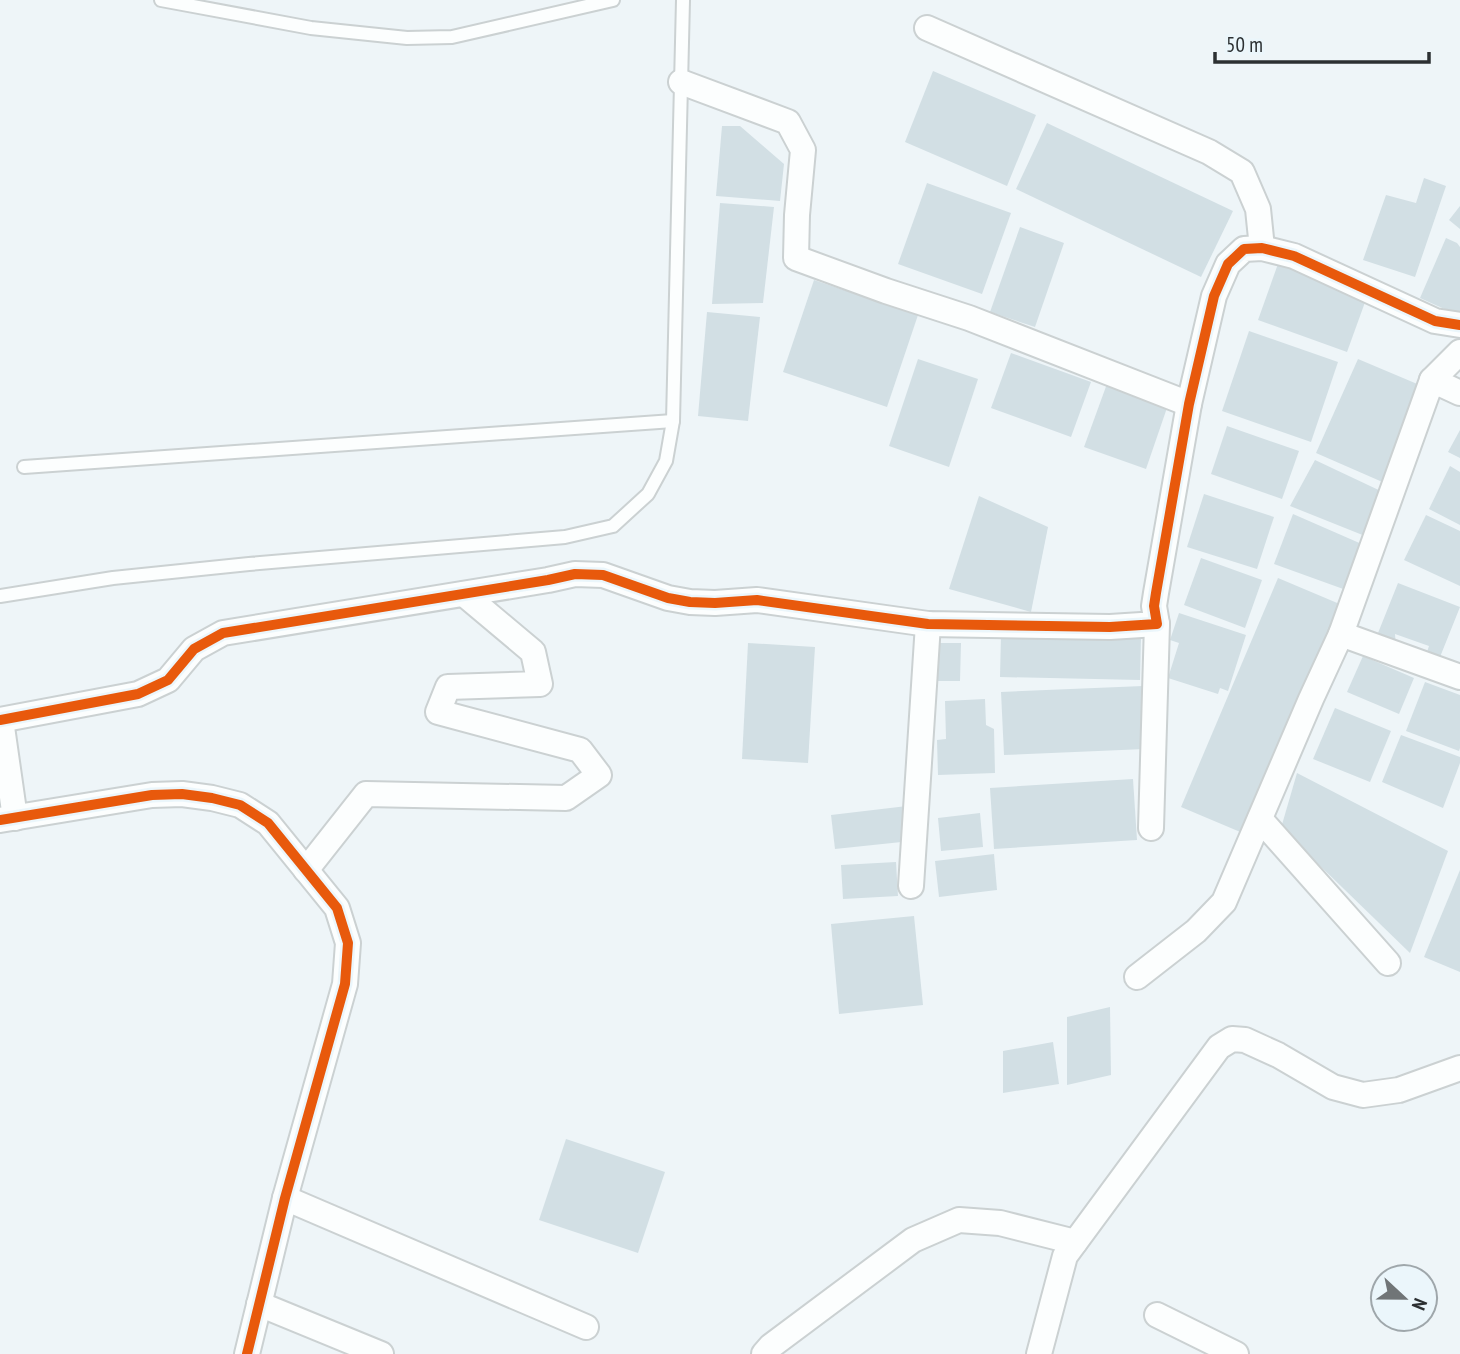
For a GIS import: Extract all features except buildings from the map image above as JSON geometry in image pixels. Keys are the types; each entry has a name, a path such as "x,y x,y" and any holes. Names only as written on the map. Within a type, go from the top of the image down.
{"street":[{"path":"927,28 1209,152 1242,172 1258,209 1262,248"},
{"path":"681,82 788,122 803,150 796,258 969,318 1189,404"},
{"path":"1151,828 1157,624 1154,606 1189,404 1214,296 1228,264 1244,249 1262,248 1294,256 1435,321 1460,324"},
{"path":"1136,977 1196,931 1224,902 1311,699 1342,634 1432,380 1460,352"},
{"path":"1432,380 1460,393"},
{"path":"247,1354 285,1198 345,985 348,943 337,908 268,823 240,805 182,793 152,795 8,819 1,720 138,694 168,680 194,649 223,633 575,574 603,575 679,600 715,603 757,600 928,624 1110,627 1157,624"},
{"path":"306,870 366,794 566,798 599,775 580,750 439,712 448,687 540,684 533,652 464,594"},
{"path":"911,886 928,624"},
{"path":"1342,634 1460,677"},
{"path":"1259,819 1388,963"},
{"path":"1039,1354 1065,1256 1219,1047 1232,1039 1245,1040 1278,1055 1333,1087 1363,1095 1399,1090 1460,1068"},
{"path":"285,1198 586,1327"},
{"path":"764,1354 771,1346 913,1240 959,1220 1000,1223 1075,1242"},
{"path":"259,1304 382,1354"},
{"path":"1157,1315 1236,1354"}],"lane":[{"path":"161,0 311,28 407,38 452,37 613,0"},
{"path":"0,596 113,578 565,537 613,526 648,494 666,461 673,421 683,0"},
{"path":"24,467 673,421"}],"cycle path":[{"path":"0,720 138,694 168,680 194,649 223,633 575,574 603,575 668,598 690,602 757,600 928,624 1110,627 1157,624 1154,606 1189,404 1214,296 1228,264 1244,249 1262,248 1294,256 1435,321 1460,325"},
{"path":"0,820 152,795 182,794 240,805 268,823 337,908 348,943 345,984 285,1198 247,1354"}]}
